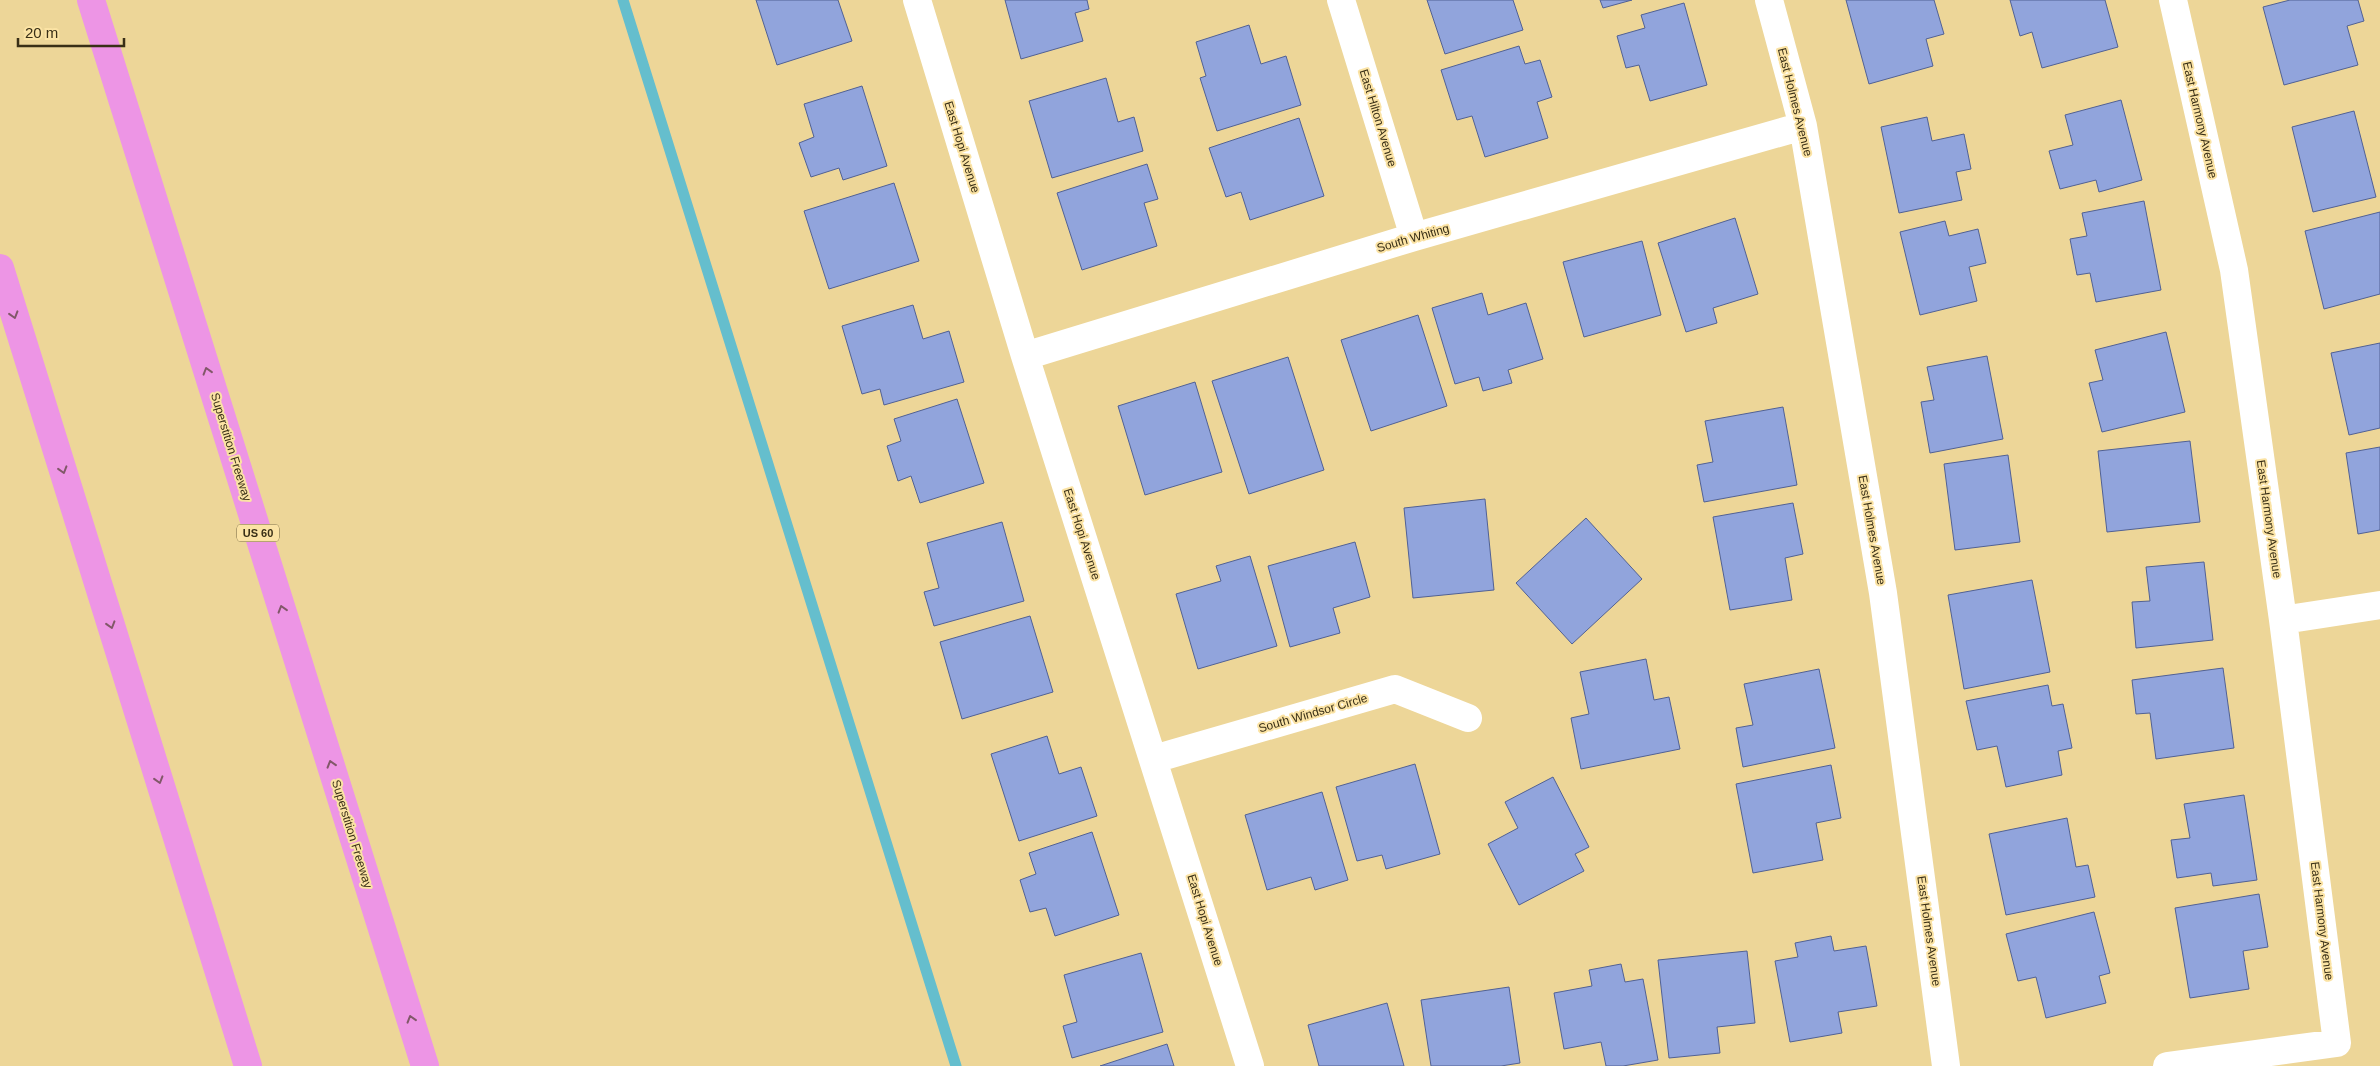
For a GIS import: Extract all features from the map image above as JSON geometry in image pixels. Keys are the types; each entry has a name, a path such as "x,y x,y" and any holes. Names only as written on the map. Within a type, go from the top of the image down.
{"highway":[{"name":"Superstition Freeway","path":"91,0 425,1066"},
{"path":"0,268 248,1066"}],"street":[{"name":"East Hopi Avenue","path":"917,0 1025,356 1250,1066"},
{"name":"East Hilton Avenue","path":"1341,0 1414,237"},
{"name":"East Holmes Avenue","path":"1768,0 1803,126 1883,592 1946,1066"},
{"name":"East Harmony Avenue","path":"2168,1066 2338,1043 2283,620 2234,270 2173,0"},
{"name":"South Whiting","path":"1025,356 1414,237 1803,126"},
{"path":"2283,620 2380,605"},
{"name":"South Windsor Circle","path":"1154,759 1395,689 1468,718"}],"building":[{"path":"756,0 838,0 852,41 777,65"},
{"path":"1005,0 1087,0 1089,9 1075,13 1083,41 1021,59"},
{"path":"1427,0 1513,0 1523,30 1445,54"},
{"path":"1600,0 1632,0 1603,8"},
{"path":"1846,0 1934,0 1944,34 1926,39 1933,66 1869,84"},
{"path":"2010,0 2105,0 2118,47 2042,68 2032,32 2020,36"},
{"path":"2290,0 2358,0 2364,21 2347,26 2358,65 2284,85 2263,7"},
{"path":"1684,3 1707,85 1650,101 1639,65 1626,68 1617,36 1645,28 1641,15"},
{"path":"1249,25 1261,64 1286,56 1301,105 1217,131 1200,78 1206,76 1196,42"},
{"path":"1519,46 1525,64 1540,60 1552,97 1537,102 1548,138 1485,157 1472,116 1457,120 1441,70"},
{"path":"1106,78 1118,122 1134,117 1143,151 1052,178 1029,101"},
{"path":"862,86 887,166 843,180 839,168 811,177 799,143 814,137 804,104"},
{"path":"2121,100 2142,180 2099,192 2096,180 2060,189 2049,151 2073,145 2065,115"},
{"path":"2354,111 2376,197 2313,212 2292,127"},
{"path":"1927,117 1932,141 1964,134 1971,169 1956,172 1962,200 1899,213 1881,127"},
{"path":"1299,118 1324,196 1250,220 1241,192 1226,197 1209,148"},
{"path":"1147,164 1158,199 1144,203 1157,246 1082,270 1057,193"},
{"path":"894,183 919,261 829,289 804,211"},
{"path":"2144,201 2161,290 2096,302 2090,273 2077,275 2070,239 2087,236 2082,213"},
{"path":"2380,212 2380,294 2324,309 2305,231"},
{"path":"1735,218 1758,294 1713,308 1717,323 1686,332 1658,243"},
{"path":"1945,221 1949,236 1978,229 1986,263 1969,267 1977,301 1920,315 1900,232"},
{"path":"1642,241 1661,315 1584,337 1563,262"},
{"path":"1482,293 1488,315 1526,303 1543,359 1508,370 1512,383 1483,391 1479,377 1455,384 1432,308"},
{"path":"913,305 923,339 949,331 964,382 884,405 880,389 862,394 842,326"},
{"path":"1418,315 1447,406 1371,431 1341,340"},
{"path":"2166,332 2185,412 2102,432 2089,383 2103,380 2095,350"},
{"path":"2380,343 2380,428 2349,435 2331,353"},
{"path":"1987,356 2003,439 1930,453 1921,402 1934,400 1927,367"},
{"path":"1288,357 1324,470 1249,494 1212,381"},
{"path":"1195,382 1222,472 1145,495 1118,406"},
{"path":"957,399 984,483 920,503 911,476 898,481 887,446 901,441 894,419"},
{"path":"1783,407 1797,485 1704,502 1697,465 1713,462 1705,421"},
{"path":"2190,441 2200,522 2107,532 2098,451"},
{"path":"2380,447 2380,530 2358,534 2346,453"},
{"path":"2008,455 2020,542 1955,550 1944,464"},
{"path":"1485,499 1494,590 1413,598 1404,508"},
{"path":"1793,503 1803,554 1785,558 1792,600 1730,610 1713,517"},
{"path":"1586,518 1642,579 1572,644 1516,583"},
{"path":"1002,522 1024,601 934,626 924,592 939,588 927,543"},
{"path":"1355,542 1370,597 1333,608 1340,633 1290,647 1268,566"},
{"path":"1250,556 1277,646 1198,669 1176,594 1221,581 1216,566"},
{"path":"2204,562 2213,640 2136,648 2132,602 2150,601 2146,567"},
{"path":"2032,580 2050,672 1964,689 1948,595"},
{"path":"1030,616 1053,692 962,719 940,642"},
{"path":"1646,659 1654,700 1669,697 1680,749 1581,769 1571,718 1589,714 1580,672"},
{"path":"2223,668 2234,748 2156,759 2150,713 2136,714 2132,680"},
{"path":"1819,669 1835,748 1743,767 1736,728 1753,725 1744,684"},
{"path":"2048,685 2052,706 2063,704 2072,748 2058,751 2062,775 2006,787 1997,746 1977,750 1966,701"},
{"path":"1047,736 1059,774 1081,767 1097,816 1019,841 991,754"},
{"path":"1415,764 1440,854 1386,869 1382,855 1357,861 1336,787"},
{"path":"1831,765 1841,818 1816,823 1823,860 1753,873 1736,784"},
{"path":"1553,777 1589,847 1575,854 1584,871 1519,905 1488,844 1518,828 1505,802"},
{"path":"1322,792 1348,880 1315,890 1311,877 1267,890 1245,815"},
{"path":"2244,795 2257,880 2213,886 2211,873 2177,878 2171,840 2190,838 2184,804"},
{"path":"2067,818 2076,867 2088,865 2095,897 2006,915 1989,834"},
{"path":"1092,832 1119,915 1055,936 1046,908 1030,912 1020,880 1036,874 1029,853"},
{"path":"2259,894 2268,947 2243,951 2249,989 2190,998 2175,908"},
{"path":"2094,912 2110,973 2099,976 2106,1003 2046,1018 2036,977 2018,981 2006,934"},
{"path":"1831,936 1834,951 1866,946 1877,1006 1838,1012 1842,1033 1790,1042 1775,961 1798,957 1795,943"},
{"path":"1747,951 1755,1023 1717,1027 1720,1053 1669,1058 1658,960"},
{"path":"1141,953 1163,1032 1072,1058 1063,1026 1077,1022 1064,975"},
{"path":"1621,964 1625,982 1643,979 1658,1060 1623,1066 1606,1066 1601,1042 1564,1049 1554,993 1592,986 1589,970"},
{"path":"1509,987 1520,1063 1501,1066 1431,1066 1421,1000"},
{"path":"1387,1003 1404,1066 1319,1066 1308,1025"},
{"path":"1167,1044 1174,1066 1100,1066"}],"waterway":[{"path":"623,0 956,1066"}]}
